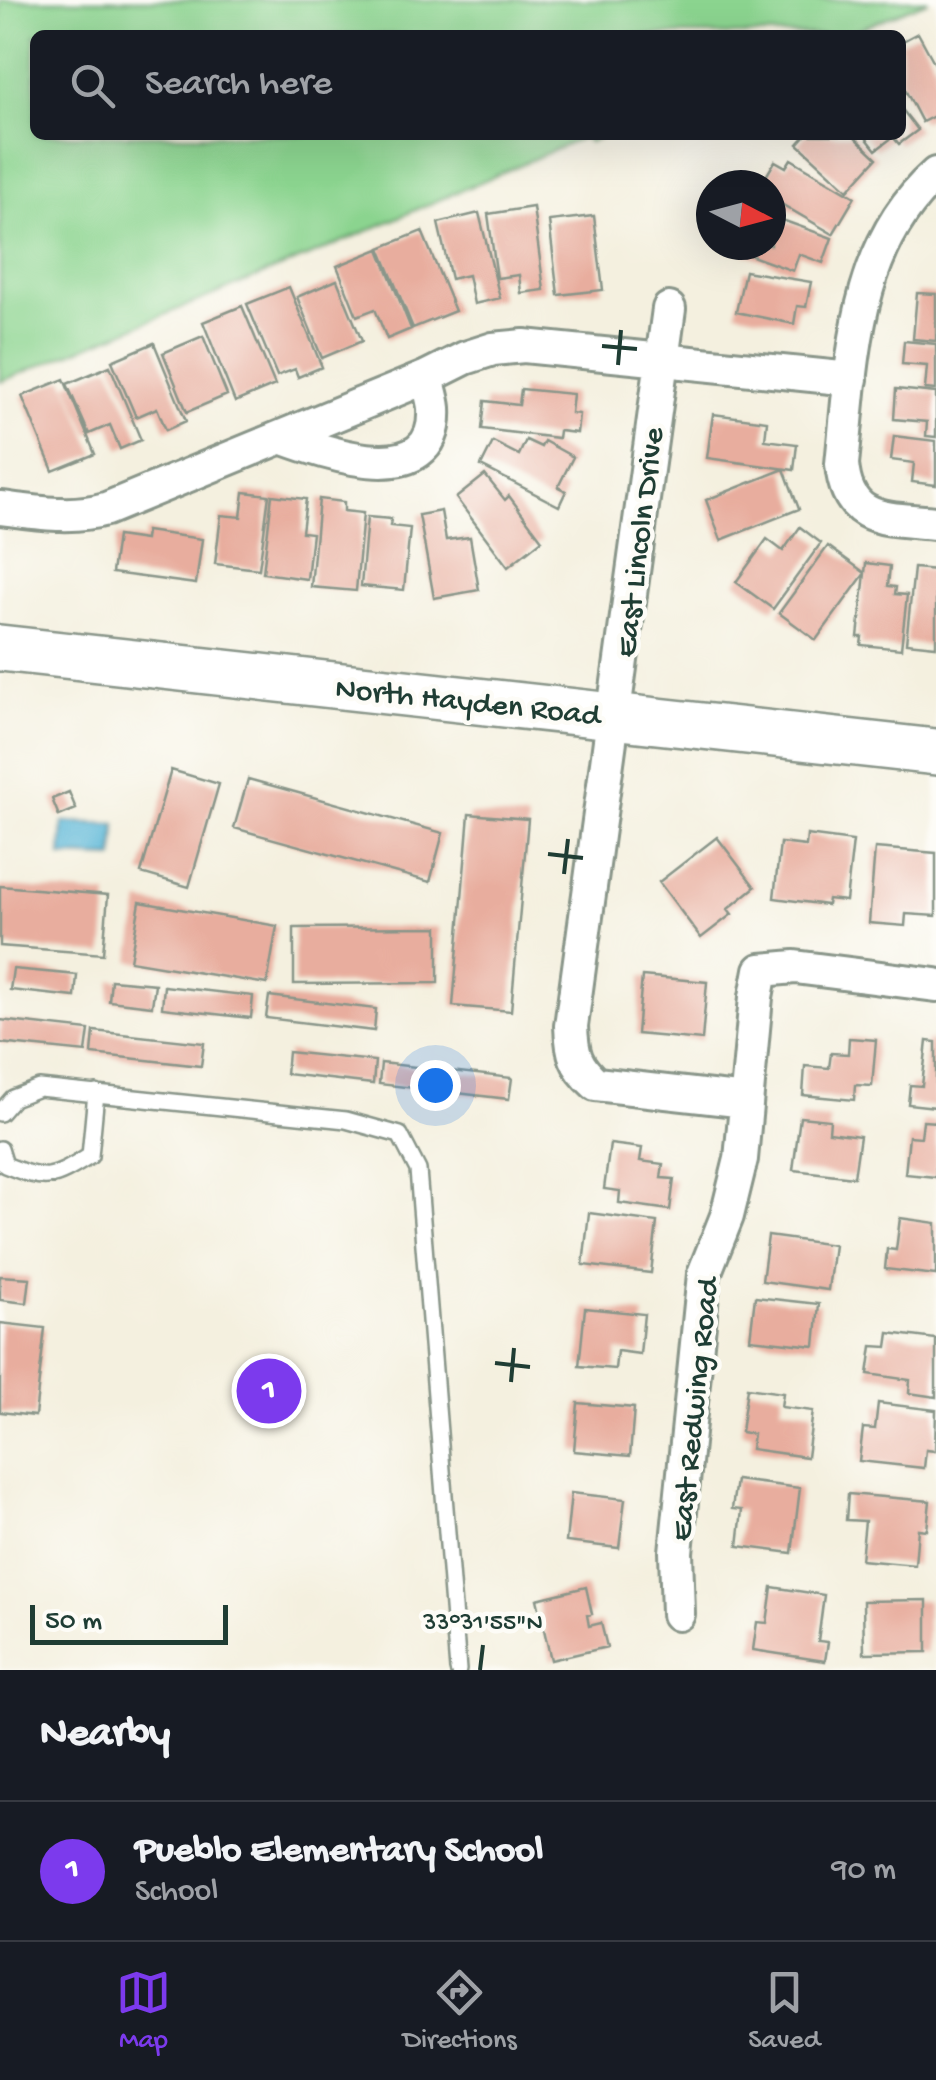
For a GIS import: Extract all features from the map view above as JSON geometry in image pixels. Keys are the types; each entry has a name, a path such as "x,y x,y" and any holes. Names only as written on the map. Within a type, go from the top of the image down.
{"main road":[{"name":"North Hayden Road","path":"0,648 936,752"}],"street":[{"path":"936,174 904,206 878,251 860,305 842,464 844,486 853,502 866,513 936,523"},
{"name":"East Lincoln Drive","path":"669,309 571,1026 572,1056 596,1084 746,1101"},
{"path":"0,508 86,515 427,377 465,358 493,350 524,346 851,379"},
{"path":"281,437 330,455 384,462 409,459 426,444 434,410 427,377"},
{"name":"East Redwing Road","path":"678,1614 676,1552 704,1274 727,1216 741,1159 761,970 795,967 936,984"}],"lane":[{"path":"0,1112 13,1098 39,1088 346,1120 400,1135 418,1170 458,1670"},
{"path":"0,1149 5,1165 39,1178 62,1173 90,1156 96,1093"}],"green space":[{"path":"0,0 929,0 857,30 30,30 30,140 577,140 321,251 0,382"}],"water":[{"path":"63,822 116,824 114,858 61,856"}],"building":[{"path":"918,33 936,66 936,115 922,122 906,92 906,39"},
{"path":"906,114 918,130 906,139"},
{"path":"802,140 858,140 877,158 848,190 798,144"},
{"path":"868,140 889,140 876,150"},
{"path":"791,159 855,197 833,234 786,207 786,170 770,170 775,161 786,167"},
{"path":"533,207 544,290 521,293 519,275 497,278 488,214"},
{"path":"479,213 500,298 474,304 468,275 451,279 438,223"},
{"path":"594,216 603,290 558,295 549,221"},
{"path":"786,221 832,238 823,263 799,254 793,271 763,260 786,260"},
{"path":"422,231 455,311 413,328 380,248"},
{"path":"379,249 411,329 387,339 375,309 357,316 337,266"},
{"path":"745,271 811,282 806,307 797,306 794,324 736,312"},
{"path":"337,280 362,341 322,358 297,297"},
{"path":"289,287 322,367 298,377 295,369 277,376 247,304"},
{"path":"917,293 936,294 936,341 913,339"},
{"path":"242,306 275,385 235,402 203,322"},
{"path":"203,336 227,395 187,412 163,353"},
{"path":"904,341 936,344 936,390 925,389 927,366 902,364"},
{"path":"154,343 186,421 166,430 157,408 136,417 112,361"},
{"path":"110,366 141,440 120,449 110,425 89,434 67,384"},
{"path":"64,379 95,454 53,471 22,396"},
{"path":"521,389 573,394 571,413 579,414 577,433 559,431 558,438 482,429 485,401 519,405"},
{"path":"896,389 936,393 936,437 926,436 927,422 894,419"},
{"path":"713,414 767,421 765,440 797,444 794,470 707,458"},
{"path":"894,436 936,441 936,485 912,482 914,463 891,460"},
{"path":"526,440 541,447 544,441 573,457 558,487 566,491 559,506 481,466 493,442 519,455"},
{"path":"784,469 799,509 721,540 706,500"},
{"path":"485,475 505,500 509,496 542,540 508,567 456,498"},
{"path":"244,492 269,495 259,569 215,564 221,515 241,517"},
{"path":"272,495 306,499 302,532 312,533 307,579 263,573"},
{"path":"319,499 344,502 344,511 363,513 356,591 311,587"},
{"path":"441,511 446,540 470,537 479,590 434,598 419,515"},
{"path":"367,517 391,519 390,526 410,528 404,590 361,586"},
{"path":"800,527 821,543 773,609 736,582 767,539 783,551"},
{"path":"146,531 202,539 196,584 112,573 117,536 145,540"},
{"path":"828,546 865,573 816,640 779,613"},
{"path":"866,563 890,566 888,586 896,587 895,594 907,595 901,649 861,645 862,637 858,637"},
{"path":"914,568 936,570 936,646 906,643"},
{"path":"171,770 219,784 189,887 141,873"},
{"path":"248,779 443,833 430,882 234,828"},
{"path":"69,792 76,809 59,816 52,799"},
{"path":"469,814 528,819 511,1011 453,1006"},
{"path":"807,835 853,841 846,901 828,899 827,905 774,898 780,843 806,846"},
{"path":"717,837 755,887 728,909 732,914 701,938 659,882"},
{"path":"875,848 936,853 936,916 906,914 905,926 869,923"},
{"path":"0,886 108,895 103,954 0,946"},
{"path":"140,902 277,926 267,984 130,961"},
{"path":"438,927 438,983 294,984 294,928"},
{"path":"13,969 77,975 75,997 10,990"},
{"path":"642,976 707,982 702,1040 637,1034"},
{"path":"111,980 155,984 152,1006 109,1001"},
{"path":"164,986 253,996 251,1018 162,1008"},
{"path":"269,996 376,1009 374,1031 266,1018"},
{"path":"0,1020 89,1030 86,1052 0,1043"},
{"path":"94,1031 204,1043 201,1066 92,1054"},
{"path":"849,1038 876,1040 872,1086 855,1085 854,1100 803,1095 805,1066 829,1068 831,1053 848,1054"},
{"path":"927,1041 936,1042 936,1107 908,1104 910,1085 922,1086"},
{"path":"288,1052 375,1061 373,1084 286,1074"},
{"path":"381,1063 512,1078 509,1099 379,1084"},
{"path":"800,1117 830,1120 829,1132 860,1136 854,1177 793,1170"},
{"path":"923,1121 936,1122 936,1177 905,1174 909,1136 921,1137"},
{"path":"610,1144 642,1148 640,1161 663,1164 661,1178 674,1179 670,1210 619,1203 620,1191 604,1189"},
{"path":"589,1213 657,1222 651,1273 583,1265"},
{"path":"900,1218 936,1223 936,1275 885,1269 887,1249 896,1250"},
{"path":"768,1236 834,1245 828,1290 762,1281"},
{"path":"0,1276 30,1278 27,1303 0,1300"},
{"path":"755,1297 819,1304 815,1346 750,1339"},
{"path":"585,1308 644,1314 640,1354 617,1351 615,1369 579,1366"},
{"path":"0,1323 45,1328 35,1416 0,1412"},
{"path":"889,1333 936,1339 936,1397 909,1393 910,1380 868,1374 872,1346 887,1347"},
{"path":"747,1388 783,1393 781,1407 813,1411 807,1457 751,1449 753,1434 741,1432"},
{"path":"578,1403 634,1408 630,1456 574,1451"},
{"path":"878,1403 936,1410 935,1451 926,1450 924,1468 859,1461 863,1428 875,1429"},
{"path":"736,1480 800,1488 792,1553 738,1546 742,1510 732,1509"},
{"path":"571,1493 625,1499 619,1548 566,1542"},
{"path":"848,1494 930,1501 927,1530 918,1529 915,1565 861,1560 865,1521 846,1520"},
{"path":"586,1587 592,1614 587,1615 589,1626 601,1623 607,1647 551,1660 537,1599"},
{"path":"772,1587 824,1595 818,1641 828,1642 825,1661 753,1650 757,1622 767,1623"},
{"path":"927,1600 927,1652 864,1653 863,1601"}],"place":[{"name":"Pueblo Elementary School","path":"269,1391"}]}
